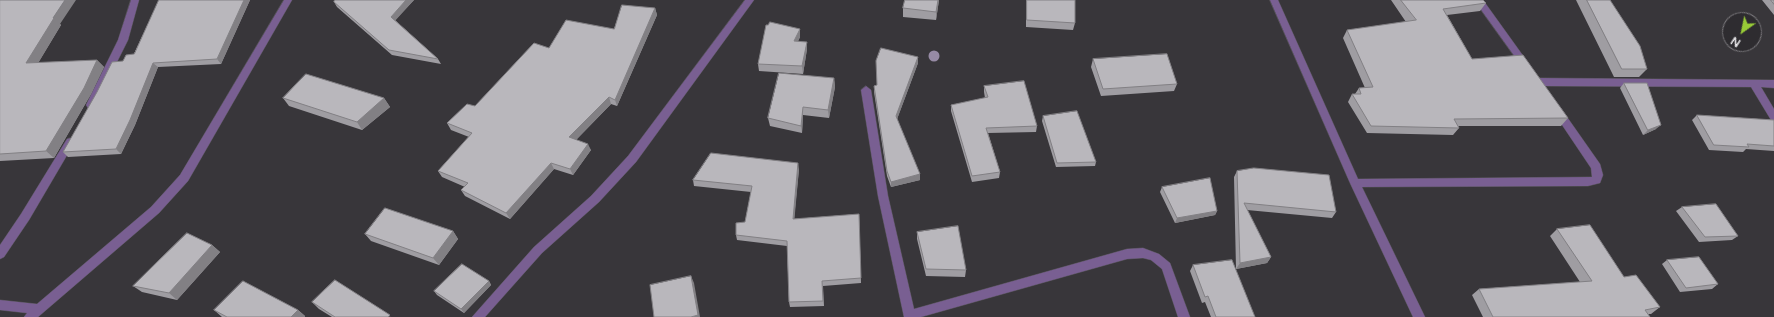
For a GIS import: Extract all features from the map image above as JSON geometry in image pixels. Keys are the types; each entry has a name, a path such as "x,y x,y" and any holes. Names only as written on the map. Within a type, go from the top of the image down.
{"street":[{"path":"85,117 124,40 136,0"},
{"path":"0,305 34,313 155,210 184,178 288,0"},
{"path":"478,317 538,250 595,199 632,159 750,0"},
{"path":"1274,0 1355,183 1419,317"},
{"path":"1355,183 1588,182 1596,180 1598,175 1596,167 1538,82 1478,0"},
{"path":"1538,82 1774,84"},
{"path":"1753,83 1774,116"},
{"path":"866,90 883,196 910,316 1127,254 1143,253 1155,257 1166,266 1184,317"},
{"path":"0,254 25,217 77,131"}],"building":[{"path":"0,0 65,0 26,63 97,60 84,88 46,151 0,154"},
{"path":"159,0 244,0 217,59 153,63 130,120 116,149 63,152 112,62 123,61 126,55 134,54"},
{"path":"335,0 406,0 391,17 438,59 389,50 334,2"},
{"path":"905,0 938,0 936,12 903,8"},
{"path":"1027,0 1075,0 1075,23 1027,20"},
{"path":"1401,0 1483,0 1486,3 1443,9 1472,59 1523,55 1568,118 1454,119 1459,128 1371,126 1352,94 1361,94 1359,88 1373,87 1347,30 1416,20"},
{"path":"1587,0 1610,0 1640,46 1647,69 1622,69"},
{"path":"622,5 655,8 615,100 609,97 569,137 588,144 570,169 551,163 506,213 461,190 468,183 438,171 472,133 447,123 467,104 475,106 534,43 549,48 566,20 614,29"},
{"path":"770,22 800,29 794,41 807,42 802,66 758,64 766,25"},
{"path":"881,48 918,57 896,116 920,174 891,182 887,171 874,86 877,85 876,61"},
{"path":"1167,54 1177,84 1103,89 1093,59"},
{"path":"779,73 834,78 828,110 803,107 801,126 768,118"},
{"path":"306,74 384,98 357,122 283,98"},
{"path":"1024,81 1037,126 986,128 1000,172 972,176 951,105 988,97 984,86"},
{"path":"1624,83 1647,83 1661,125 1648,130"},
{"path":"1077,111 1096,162 1057,163 1043,116"},
{"path":"1697,115 1774,120 1774,146 1747,144 1749,147 1714,145"},
{"path":"711,153 798,163 793,219 859,214 861,278 822,281 823,301 789,302 787,241 736,235 736,223 745,222 752,186 693,180"},
{"path":"1254,168 1329,175 1336,212 1244,203 1271,257 1240,263 1237,171"},
{"path":"1210,178 1217,211 1177,218 1162,187"},
{"path":"1716,204 1738,236 1705,237 1682,207"},
{"path":"385,208 453,231 433,258 365,234"},
{"path":"1590,225 1624,277 1636,275 1660,307 1645,310 1650,317 1493,317 1479,289 1592,281 1557,229"},
{"path":"958,226 966,270 926,269 917,232"},
{"path":"187,233 212,245 169,293 133,286"},
{"path":"1699,257 1718,284 1686,288 1667,260"},
{"path":"1232,260 1255,317 1216,317 1208,296 1205,297 1193,265"},
{"path":"462,264 489,281 461,309 434,291"},
{"path":"691,276 698,315 691,317 654,317 650,285"},
{"path":"335,280 390,315 388,317 335,317 312,302"},
{"path":"243,281 298,310 291,317 227,317 214,310"}]}
